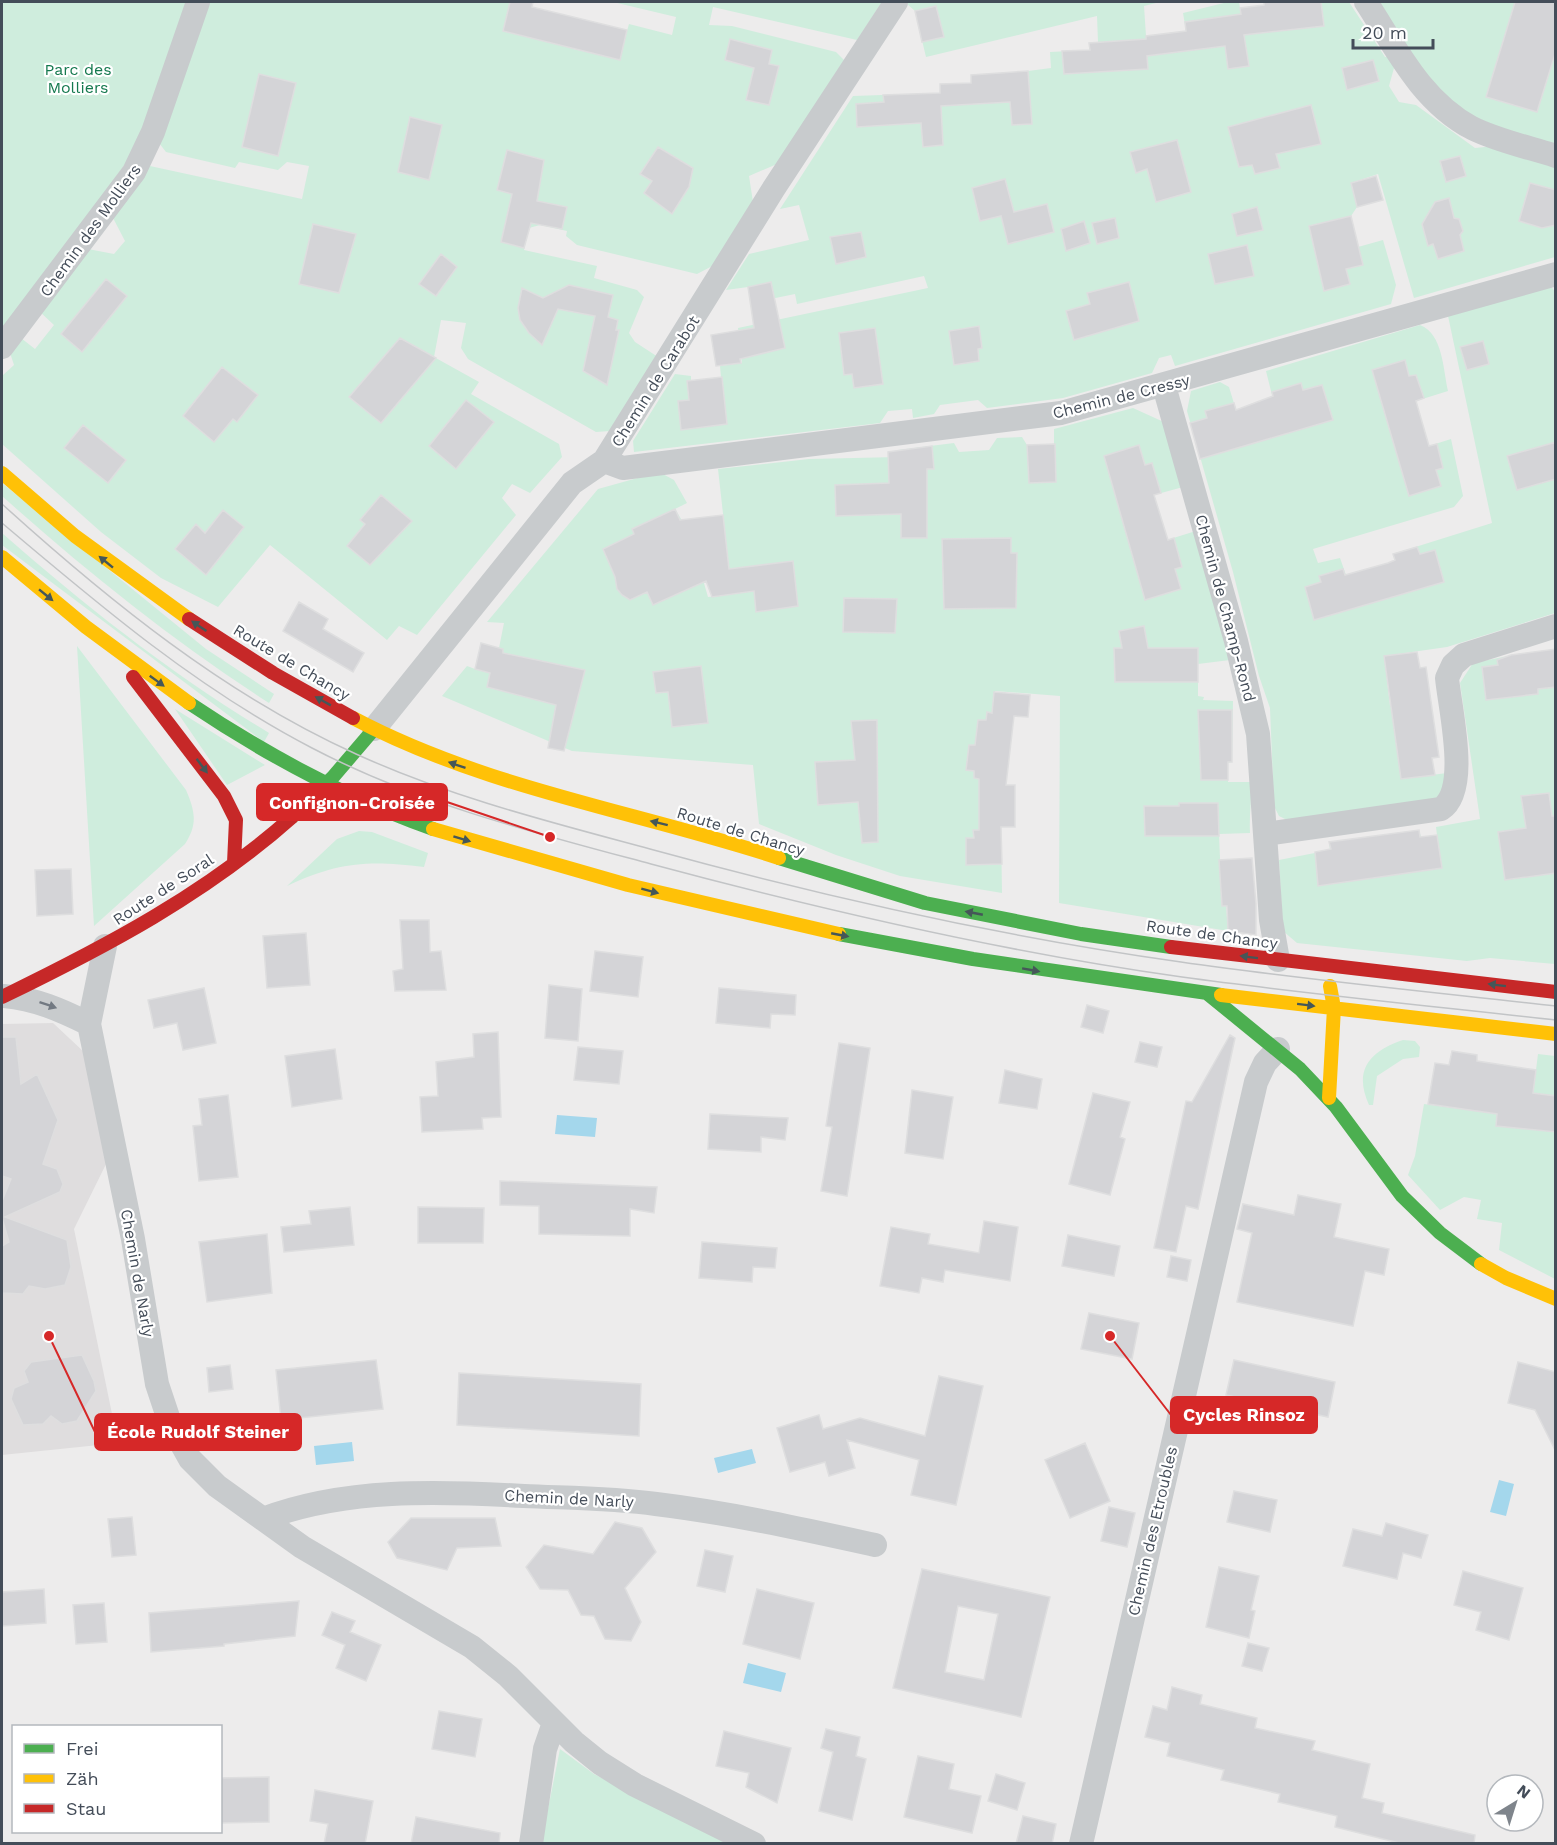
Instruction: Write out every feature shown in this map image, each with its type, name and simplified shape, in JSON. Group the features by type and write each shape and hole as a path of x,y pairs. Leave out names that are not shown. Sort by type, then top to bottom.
{"main road":[{"name":"Route de Chancy","path":"2,473 112,567 245,655 374,729 424,753 492,777 706,835 886,893 985,915 1100,935 1278,960 1556,992"},
{"path":"2,557 110,647 214,720 327,784 396,815 445,833 704,905 924,952 1046,972 1206,993 1556,1034"},
{"path":"110,647 224,796 236,820 234,862"},
{"name":"Route de Soral","path":"3,996 105,946 153,918 234,862 296,814 327,784 374,729"},
{"path":"1308,963 1331,987 1334,1008 1329,1098"},
{"path":"1206,993 1278,1049 1329,1098 1404,1198 1453,1245 1495,1273 1556,1299"},
{"path":"1297,1067 1314,1070 1330,1066"}],"street":[{"name":"Chemin des Molliers","path":"2,347 134,172 153,132 198,2"},
{"name":"Chemin de Carabot","path":"374,729 572,483 604,461 774,188 896,2"},
{"path":"1366,2 1416,79 1442,108 1489,136 1556,156"},
{"name":"Chemin de Cressy","path":"604,461 623,468 1061,413 1164,386 1556,274"},
{"name":"Chemin de Champ-Rond","path":"1164,386 1249,692 1258,734 1271,920 1278,960"},
{"path":"1266,834 1441,809 1449,804 1454,794 1457,777 1447,678 1453,665 1464,655 1556,626"},
{"name":"Chemin de Narly","path":"105,946 89,1024 133,1239 162,1403 181,1444 203,1473 263,1519 344,1574 418,1613 472,1647 508,1676 554,1723 600,1763 635,1785 754,1844"},
{"path":"3,996 30,999 89,1024"},
{"name":"Chemin des Etroubles","path":"1081,1844 1256,1082 1265,1063 1278,1049"},
{"name":"Chemin de Narly","path":"263,1519 292,1507 347,1498 476,1493 653,1503 754,1519 875,1545"},
{"path":"531,1844 545,1749 554,1723"}],"shaded area":[{"path":"53,1023 85,1053 107,1162 74,1229 118,1443 2,1455 2,1024"}],"green space":[{"name":"Parc des Molliers","path":"2,2 187,2 141,134 126,163 59,256 2,328"},
{"path":"207,2 533,2 532,7 573,49 619,59 629,24 672,35 676,17 613,2 882,2 857,40 713,7 709,25 732,26 836,52 844,60 777,164 749,176 753,202 718,263 697,274 577,245 566,236 567,231 540,225 529,228 524,250 597,266 594,278 637,290 644,297 629,333 635,342 658,357 610,431 596,432 468,359 461,348 466,323 441,320 434,357 479,382 471,394 559,444 562,457 530,493 512,484 502,498 516,515 417,635 399,626 387,640 270,545 218,607 161,578 101,532 2,444 2,376 14,365 10,353 21,338 35,349 54,325 39,311 88,249 114,254 125,241 112,216 150,166 302,199 309,166 287,162 278,170 239,162 235,168 166,152 159,143"},
{"path":"909,2 1160,2 1144,6 1146,36 1186,31 1183,13 1228,2 1239,2 1244,33 1268,31 1264,2 1349,2 1385,57 1390,56 1394,68 1389,86 1399,102 1416,105 1475,148 1495,146 1555,165 1555,257 1414,298 1378,174 1351,183 1357,207 1351,216 1309,226 1313,245 1335,240 1358,247 1383,240 1396,285 1391,304 1175,366 1171,355 1159,358 1152,373 1063,398 987,408 978,400 940,405 934,414 913,418 912,409 888,411 880,423 634,452 633,441 675,374 691,376 691,381 721,377 720,366 742,363 738,328 928,288 924,276 797,304 795,294 751,303 748,287 726,290 749,254 809,240 799,205 780,209 853,96 940,93 941,106 1010,102 1012,125 1032,124 1028,71 1051,68 1050,52 1089,50 1089,43 1098,42 1097,16 926,57 915,11 907,4"},
{"path":"1380,2 1515,2 1486,96 1555,51 1555,147 1486,124 1450,102 1416,62"},
{"path":"1551,286 1555,292 1555,613 1447,647 1384,656 1390,706 1394,706 1394,730 1401,779 1447,773 1442,794 1434,800 1289,821 1279,816 1274,806 1270,708 1259,676 1233,572 1187,411 1191,391 1220,382 1229,387 1236,410 1273,399 1266,371 1420,325 1428,330 1438,344 1441,353 1448,391 1416,401 1429,446 1451,439 1463,496 1454,507 1313,549 1318,563 1340,558 1346,575 1395,561 1393,554 1492,523 1448,316"},
{"path":"1133,408 1166,423 1183,487 1154,495 1167,540 1199,530 1230,660 1198,664 1198,696 1204,697 1203,700 1233,701 1232,762 1228,763 1228,782 1251,782 1250,833 1219,834 1222,906 1226,906 1228,931 1059,903 1060,696 995,691 992,713 987,712 986,720 978,720 975,745 969,745 966,770 974,771 986,780 979,783 979,830 1001,830 1002,893 900,876 836,855 759,824 753,765 572,751 442,696 467,666 475,669 481,643 499,648 504,623 487,622 598,489 659,472 674,480 687,503 675,509 689,532 708,597 732,594 718,469 809,459 898,457 898,450 954,443 959,452 989,450 997,438 1022,437 1027,445 1054,444 1054,429"},
{"path":"2,483 206,649 274,694 269,703 199,655 98,578 2,496"},
{"path":"2,533 131,639 199,688 269,733 264,742 2,545"},
{"path":"77,646 186,790 194,817 192,830 185,844 94,926"},
{"path":"1523,653 1556,687 1555,964 1490,958 1467,961 1297,943 1283,931 1279,860 1330,850 1329,842 1419,830 1421,837 1437,835 1436,827 1480,819 1460,683 1473,663"},
{"path":"175,709 265,765 227,785"},
{"path":"359,831 372,832 428,853 424,867 386,864 354,865 322,872 287,886 337,839"},
{"path":"1403,1040 1415,1041 1420,1047 1419,1057 1403,1059 1377,1076 1373,1105 1369,1105 1363,1082 1368,1063 1382,1050"},
{"path":"1538,1054 1555,1056 1555,1279 1499,1250 1502,1223 1477,1219 1481,1200 1464,1197 1440,1210 1408,1175 1415,1156 1424,1104 1482,1112 1487,1091 1494,1092 1498,1064 1536,1070"},
{"path":"560,1749 594,1774 728,1843 541,1844"}],"water":[{"path":"557,1115 597,1118 595,1137 555,1134"},
{"path":"352,1442 354,1461 316,1465 314,1446"},
{"path":"752,1449 756,1463 718,1473 714,1458"},
{"path":"1499,1480 1514,1484 1506,1516 1490,1512"},
{"path":"748,1663 786,1673 781,1692 743,1683"}],"building":[{"path":"510,2 533,2 532,7 627,30 620,60 503,31"},
{"path":"1264,2 1321,2 1324,26 1244,35 1249,66 1228,69 1225,46 1147,56 1148,69 1064,74 1062,51 1090,50 1089,43 1146,39 1146,36 1186,31 1185,22 1241,14 1240,8 1264,5"},
{"path":"1515,2 1556,2 1556,51 1537,112 1486,97"},
{"path":"936,6 944,37 922,42 915,11"},
{"path":"730,39 772,50 769,64 779,66 769,105 746,100 754,68 725,60"},
{"path":"1373,60 1379,81 1347,90 1342,68"},
{"path":"1028,71 1032,124 1012,125 1010,102 941,106 943,145 923,147 921,123 857,127 856,104 884,102 883,95 940,93 940,84 971,83 971,75"},
{"path":"259,74 296,83 278,156 242,147"},
{"path":"1311,105 1321,144 1276,154 1280,168 1255,174 1252,165 1239,167 1228,127"},
{"path":"410,117 442,125 429,180 398,172"},
{"path":"1177,140 1191,192 1156,202 1147,169 1136,173 1130,152"},
{"path":"658,147 693,168 689,187 672,214 644,193 652,181 640,174"},
{"path":"507,150 544,160 537,201 567,207 562,229 531,223 524,248 501,242 512,194 497,190"},
{"path":"1460,156 1466,176 1446,182 1440,161"},
{"path":"1376,176 1383,200 1357,207 1351,183"},
{"path":"1005,179 1014,212 1047,204 1054,232 1008,244 1001,216 980,221 972,188"},
{"path":"1530,183 1556,190 1556,225 1542,228 1519,221"},
{"path":"1449,198 1454,218 1459,219 1463,231 1460,235 1464,251 1438,259 1433,244 1428,246 1422,224 1435,202"},
{"path":"1257,207 1263,230 1237,236 1232,214"},
{"path":"1351,216 1363,265 1346,269 1350,284 1324,291 1309,226"},
{"path":"1115,218 1119,238 1097,244 1092,223"},
{"path":"1084,221 1090,243 1066,251 1061,229"},
{"path":"313,224 356,234 339,293 299,284"},
{"path":"861,232 866,257 836,264 830,237"},
{"path":"1247,245 1254,276 1215,284 1208,254"},
{"path":"441,254 457,267 436,296 419,284"},
{"path":"106,279 127,296 82,352 61,334"},
{"path":"771,282 785,348 740,359 741,363 716,366 711,335 754,328 748,287"},
{"path":"1129,282 1139,321 1074,340 1066,311 1090,304 1087,293"},
{"path":"569,285 613,295 608,317 618,320 616,330 619,330 607,385 583,371 595,316 558,309 542,345 529,333 520,320 518,308 522,288 543,298"},
{"path":"979,326 982,348 978,349 979,361 954,365 949,331"},
{"path":"875,328 883,384 854,388 852,374 844,375 839,333"},
{"path":"400,338 436,358 381,423 349,397"},
{"path":"1483,341 1489,364 1467,370 1460,347"},
{"path":"1405,360 1409,376 1416,375 1424,398 1416,401 1429,446 1437,444 1443,468 1436,470 1441,486 1409,496 1372,370"},
{"path":"222,367 258,395 237,422 233,419 214,442 183,416"},
{"path":"722,377 727,424 681,430 678,401 689,400 687,381"},
{"path":"1301,383 1303,390 1322,385 1333,420 1200,459 1190,423 1207,418 1205,411 1234,403 1236,410 1273,396 1272,392"},
{"path":"466,400 494,422 456,469 429,446"},
{"path":"83,425 126,460 108,483 64,448"},
{"path":"1556,442 1556,479 1517,490 1507,456"},
{"path":"1055,444 1056,482 1029,483 1027,445"},
{"path":"1139,445 1145,465 1152,463 1161,493 1154,495 1168,540 1174,538 1182,567 1175,569 1181,589 1145,600 1104,456"},
{"path":"932,446 934,469 927,469 927,538 901,538 901,514 836,516 835,485 889,483 888,452"},
{"path":"381,495 412,521 370,565 347,546 365,524 360,520"},
{"path":"675,509 680,520 723,515 729,569 793,561 798,606 756,612 754,591 712,597 706,581 653,605 647,592 630,600 622,595 617,589 615,577 603,549 634,534 632,529"},
{"path":"223,510 244,527 206,575 175,549 196,524 205,533"},
{"path":"1011,538 1011,553 1017,553 1016,608 944,609 942,539"},
{"path":"1417,547 1420,554 1435,550 1444,582 1314,620 1305,587 1321,582 1319,576 1343,569 1345,575 1388,563 1395,560 1393,554"},
{"path":"844,598 897,599 895,633 843,632"},
{"path":"299,602 328,619 323,629 364,653 353,672 283,631"},
{"path":"1144,626 1148,648 1198,648 1198,682 1115,682 1114,648 1122,648 1119,631"},
{"path":"481,643 503,649 503,653 585,670 564,751 548,748 556,705 487,687 490,673 475,669"},
{"path":"1556,649 1556,687 1538,689 1538,694 1486,700 1482,667 1498,665 1497,660 1511,655"},
{"path":"1417,652 1420,668 1426,667 1439,757 1432,758 1435,775 1401,779 1384,656"},
{"path":"701,666 708,723 672,727 668,692 656,693 653,672"},
{"path":"994,692 1030,695 1028,717 1014,716 1006,785 1015,785 1015,827 1001,827 1002,864 966,865 966,838 974,838 973,830 979,830 979,779 974,778 974,771 966,770 969,745 975,745 978,720 986,720 987,712 992,713"},
{"path":"1198,710 1232,710 1232,762 1228,762 1228,780 1201,780"},
{"path":"877,720 878,842 862,843 858,802 818,805 815,762 855,760 851,721"},
{"path":"1549,793 1552,816 1556,816 1556,873 1505,880 1498,832 1526,828 1521,796"},
{"path":"1179,803 1218,803 1219,836 1145,836 1144,806 1179,806"},
{"path":"1419,830 1420,837 1437,835 1442,868 1318,886 1315,852 1331,849 1329,842"},
{"path":"1252,858 1256,935 1228,931 1227,906 1222,906 1219,860"},
{"path":"71,869 73,914 37,916 35,870"},
{"path":"400,920 429,920 430,952 441,951 446,990 395,991 393,971 403,969"},
{"path":"306,933 310,985 267,988 263,936"},
{"path":"595,951 643,957 638,997 590,991"},
{"path":"549,985 582,989 578,1041 545,1038"},
{"path":"204,988 216,1043 183,1050 177,1023 154,1028 148,1000"},
{"path":"719,988 796,995 795,1015 771,1014 770,1028 716,1023"},
{"path":"1087,1005 1109,1011 1103,1033 1081,1027"},
{"path":"498,1032 501,1117 482,1118 483,1129 422,1132 420,1097 438,1096 436,1062 474,1057 473,1034"},
{"path":"1230,1035 1235,1038 1198,1209 1186,1206 1176,1252 1154,1248 1186,1101 1192,1102"},
{"path":"2,1037 16,1037 21,1084 37,1074 58,1120 43,1164 57,1169 63,1184 60,1192 5,1217 67,1240 71,1267 65,1285 45,1289 29,1286 23,1294 2,1293 2,1246 9,1242 2,1218 2,1201 11,1179 2,1176"},
{"path":"1140,1042 1162,1047 1157,1067 1135,1062"},
{"path":"839,1043 870,1048 847,1196 821,1191 832,1127 826,1126"},
{"path":"578,1047 623,1051 619,1084 574,1080"},
{"path":"335,1049 342,1099 292,1107 285,1056"},
{"path":"1452,1051 1477,1055 1477,1061 1536,1070 1533,1093 1556,1096 1556,1132 1496,1126 1497,1114 1428,1104 1435,1063 1449,1065"},
{"path":"1005,1070 1042,1079 1037,1109 999,1103"},
{"path":"912,1090 953,1097 943,1159 905,1153"},
{"path":"1093,1093 1130,1102 1120,1137 1125,1139 1110,1195 1069,1184"},
{"path":"228,1095 238,1177 199,1181 193,1126 202,1125 199,1099"},
{"path":"710,1114 788,1118 785,1140 761,1137 761,1152 708,1149"},
{"path":"500,1181 657,1187 654,1213 630,1209 630,1236 539,1234 539,1206 500,1205"},
{"path":"1298,1195 1341,1204 1334,1237 1389,1249 1384,1275 1365,1271 1353,1326 1237,1302 1252,1233 1237,1229 1243,1204 1294,1215"},
{"path":"350,1207 354,1245 284,1252 281,1227 311,1224 309,1211"},
{"path":"418,1207 484,1208 483,1243 418,1243"},
{"path":"984,1221 1018,1227 1010,1281 945,1270 943,1282 922,1278 919,1293 880,1286 891,1227 930,1234 928,1244 979,1253"},
{"path":"267,1234 272,1293 207,1302 199,1242"},
{"path":"1068,1235 1120,1246 1114,1276 1062,1266"},
{"path":"702,1242 777,1248 775,1268 753,1267 752,1282 699,1278"},
{"path":"1171,1256 1191,1260 1187,1281 1167,1277"},
{"path":"1089,1313 1139,1323 1132,1359 1081,1349"},
{"path":"82,1355 96,1391 77,1421 62,1424 51,1416 43,1424 23,1425 11,1399 14,1388 28,1382 24,1371 31,1362"},
{"path":"376,1360 383,1409 281,1420 276,1370"},
{"path":"1234,1360 1335,1382 1328,1417 1226,1395"},
{"path":"1518,1362 1556,1372 1556,1452 1535,1410 1508,1403"},
{"path":"230,1365 233,1389 209,1392 207,1368"},
{"path":"459,1373 641,1384 639,1436 457,1425"},
{"path":"939,1376 983,1386 956,1505 911,1495 919,1460 847,1440 855,1468 829,1476 825,1462 790,1472 777,1428 819,1415 823,1429 860,1418 925,1436"},
{"path":"1085,1443 1110,1501 1070,1518 1045,1460"},
{"path":"1234,1491 1277,1500 1270,1532 1227,1522"},
{"path":"1109,1507 1135,1513 1127,1547 1101,1541"},
{"path":"132,1517 136,1555 112,1557 108,1519"},
{"path":"411,1518 495,1518 501,1546 457,1548 447,1570 397,1558 388,1542"},
{"path":"615,1522 642,1528 656,1552 625,1588 641,1622 631,1641 605,1639 594,1616 581,1615 568,1590 540,1589 526,1567 544,1545 593,1554"},
{"path":"1386,1523 1428,1535 1421,1558 1403,1553 1397,1579 1343,1566 1353,1529 1382,1536"},
{"path":"705,1550 733,1556 725,1592 697,1586"},
{"path":"1219,1567 1259,1576 1251,1610 1255,1611 1249,1638 1206,1627"},
{"path":"922,1569 1050,1597 1021,1717 893,1688","holes":["958,1606 998,1614 984,1680 945,1672"]},
{"path":"1463,1571 1523,1588 1509,1640 1476,1630 1481,1612 1454,1605"},
{"path":"44,1589 46,1623 2,1626 2,1592"},
{"path":"757,1589 814,1603 800,1659 743,1644"},
{"path":"299,1601 295,1636 224,1644 224,1646 151,1652 149,1613"},
{"path":"104,1603 107,1642 76,1644 73,1605"},
{"path":"332,1612 355,1621 350,1632 381,1645 366,1681 336,1668 345,1645 322,1635"},
{"path":"1248,1643 1269,1648 1262,1671 1242,1666"},
{"path":"1172,1687 1202,1695 1200,1704 1257,1718 1255,1728 1315,1741 1312,1750 1370,1764 1362,1798 1384,1803 1382,1813 1475,1835 1474,1844 1403,1844 1335,1827 1337,1816 1278,1802 1280,1794 1221,1780 1224,1770 1167,1756 1170,1743 1145,1737 1153,1706 1167,1710"},
{"path":"439,1711 482,1719 475,1757 432,1749"},
{"path":"826,1729 860,1737 856,1756 866,1759 852,1820 819,1811 833,1752 821,1748"},
{"path":"724,1731 791,1748 777,1803 746,1787 749,1773 716,1766"},
{"path":"918,1756 954,1764 949,1789 981,1796 972,1833 904,1817"},
{"path":"996,1774 1025,1783 1017,1810 988,1801"},
{"path":"269,1777 269,1822 222,1823 222,1778"},
{"path":"315,1790 373,1801 365,1844 324,1844 328,1824 310,1821"},
{"path":"1023,1816 1056,1824 1052,1844 1016,1844"},
{"path":"416,1817 500,1833 499,1844 411,1844"}],"tram line":[{"path":"2,504 126,610 214,674 260,704 356,754 464,796 716,867 914,914 1047,941 1368,986 1556,1006"},
{"path":"2,523 113,615 229,700 270,725 353,768 478,815 564,841 783,898 981,943 1182,977 1556,1020"}],"traffic: fast":[{"path":"189,703 247,740 307,774 401,817 433,829"},
{"path":"292,817 333,777 374,729"},
{"path":"779,858 925,903 1081,934 1171,947"},
{"path":"839,934 973,959 1221,995"},
{"path":"1208,994 1300,1069 1336,1107 1402,1196 1440,1233 1481,1264"}],"traffic: slow":[{"path":"2,473 75,536 189,619"},
{"path":"2,557 86,627 189,703"},
{"path":"353,718 404,742 509,781 779,858"},
{"path":"433,829 628,885 839,934"},
{"path":"1329,1098 1334,1008 1330,986"},
{"path":"1221,995 1556,1034"},
{"path":"1481,1264 1506,1278 1556,1299"}],"traffic: jam":[{"path":"189,619 273,673 353,718"},
{"path":"133,677 224,796 236,820 234,863"},
{"path":"2,997 79,959 190,895 225,871 292,817"},
{"path":"1171,947 1556,992"}],"place":[{"name":"Confignon-Croisée","path":"550,837"},
{"name":"École Rudolf Steiner","path":"49,1336"},
{"name":"Cycles Rinsoz","path":"1110,1336"}]}
